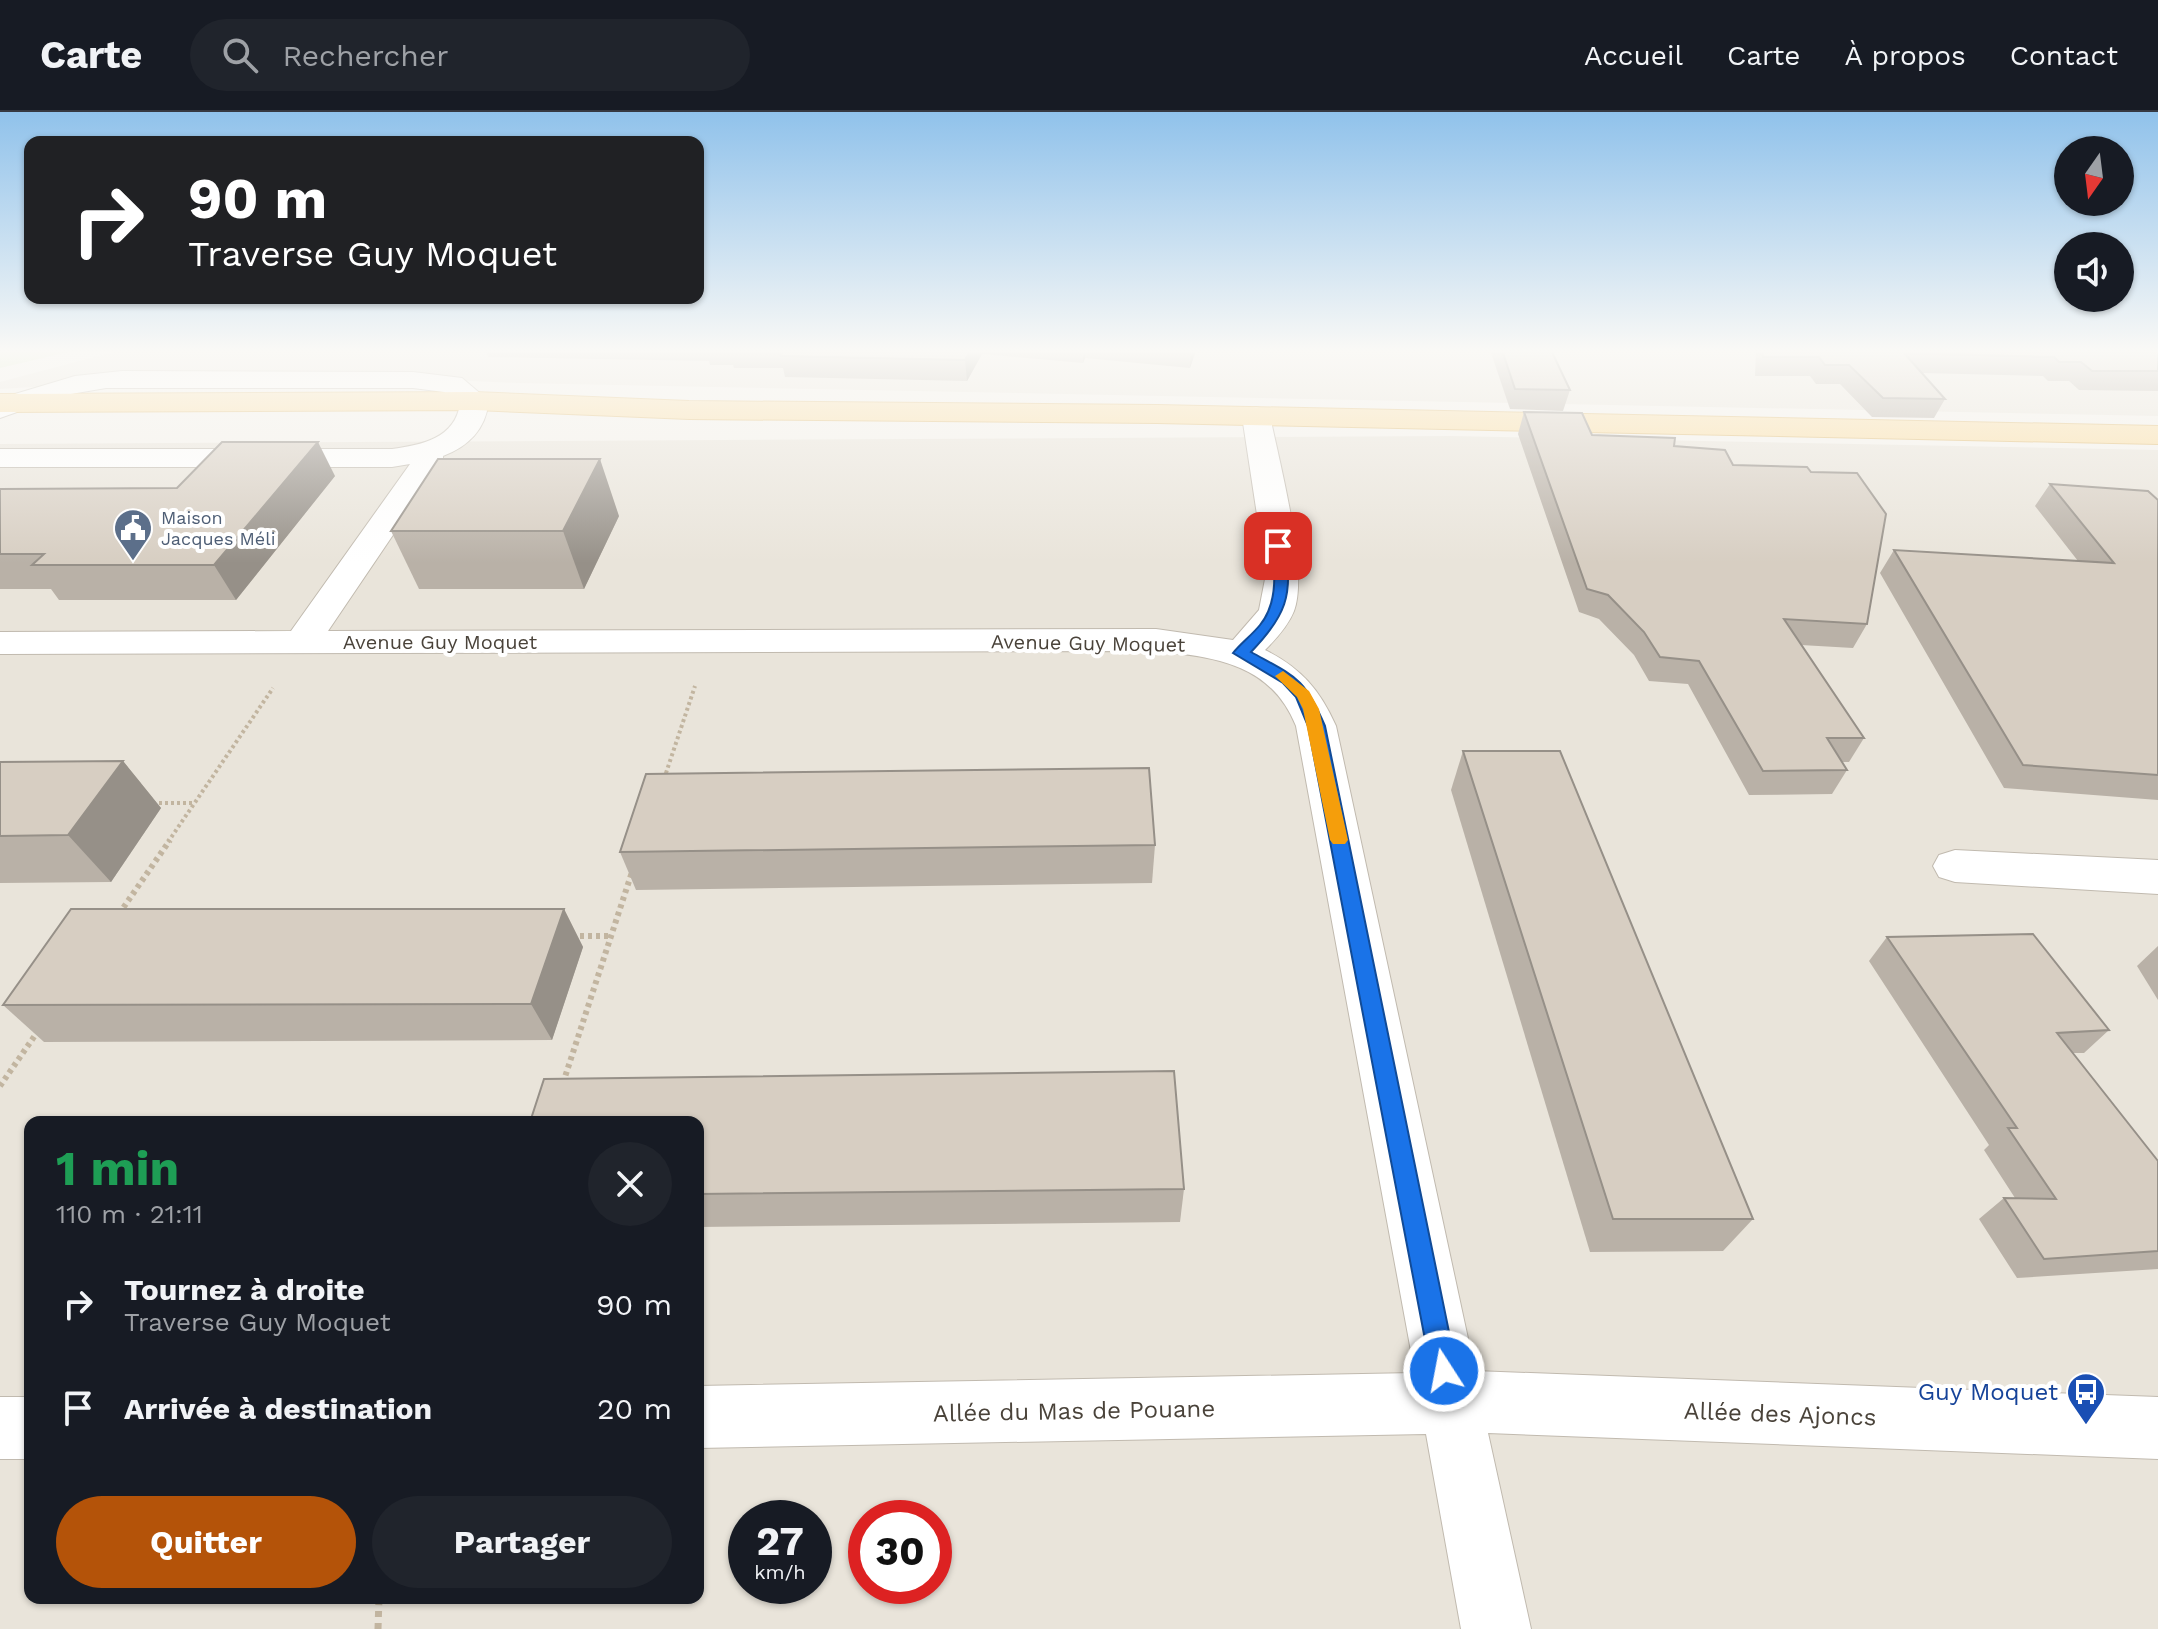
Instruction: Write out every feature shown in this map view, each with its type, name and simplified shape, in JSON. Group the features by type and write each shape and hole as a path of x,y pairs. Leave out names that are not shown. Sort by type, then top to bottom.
{"main road":[{"path":"1484,421 2158,435"}],"street":[{"path":"0,458 371,459 427,452 458,436 468,421"},
{"path":"1241,653 1267,627 1277,610 1283,574 1257,421"},
{"path":"319,642 428,461 427,452"},
{"name":"Avenue Guy Moquet","path":"0,643 1156,640 1241,653 1288,679 1303,694 1316,726 1496,1629"},
{"path":"1955,866 2158,877"},
{"name":"Allée du Mas de Pouane","path":"704,1417 1386,1406 1450,1401"},
{"name":"Allée des Ajoncs","path":"1450,1401 2158,1428"},
{"path":"0,1428 24,1428"}],"path":[{"path":"111,925 290,664 321,664 319,642"},
{"path":"660,789 710,642"},
{"path":"150,803 194,803"},
{"path":"560,1093 635,863"},
{"path":"563,936 611,936"},
{"path":"0,1086 43,1024"},
{"path":"378,1629 379,1604"}],"shaded area":[{"path":"1451,436 2158,450 2158,1629 0,1629 0,444"}],"building":[{"path":"1527,421 1586,421 1592,435 1675,438 1674,446 1725,450 1733,465 1807,467 1811,472 1857,473 1886,514 1867,624 1784,619 1864,738 1827,738 1847,770 1763,771 1699,661 1660,657 1644,632 1608,595 1587,589"},
{"path":"222,442 318,442 214,565 32,565 44,554 0,554 0,489 177,488"},
{"path":"438,459 600,459 563,531 391,531"},
{"path":"2050,484 2148,491 2158,500 2158,775 2023,765 1894,550 2114,563"},
{"path":"1463,751 1560,751 1753,1219 1613,1219"},
{"path":"123,761 68,835 0,836 0,762"},
{"path":"1149,768 1155,845 620,852 646,774"},
{"path":"71,909 564,909 531,1004 3,1005"},
{"path":"2033,934 2109,1030 2057,1033 2158,1161 2158,1251 2044,1259 2004,1198 2056,1199 2008,1128 2017,1128 1887,937"},
{"path":"1174,1071 1184,1189 704,1194 704,1116 532,1116 544,1079"}],"slow traffic":[{"path":"1283,676 1303,694 1311,709 1339,840"}],"place":[{"name":"Maison Jacques Méli","path":"133,562"},
{"name":"Guy Moquet","path":"2086,1426"}],"route":[{"path":"1278,546 1283,574 1277,610 1267,627 1241,653 1288,679 1303,694 1316,726 1444,1371"}]}
